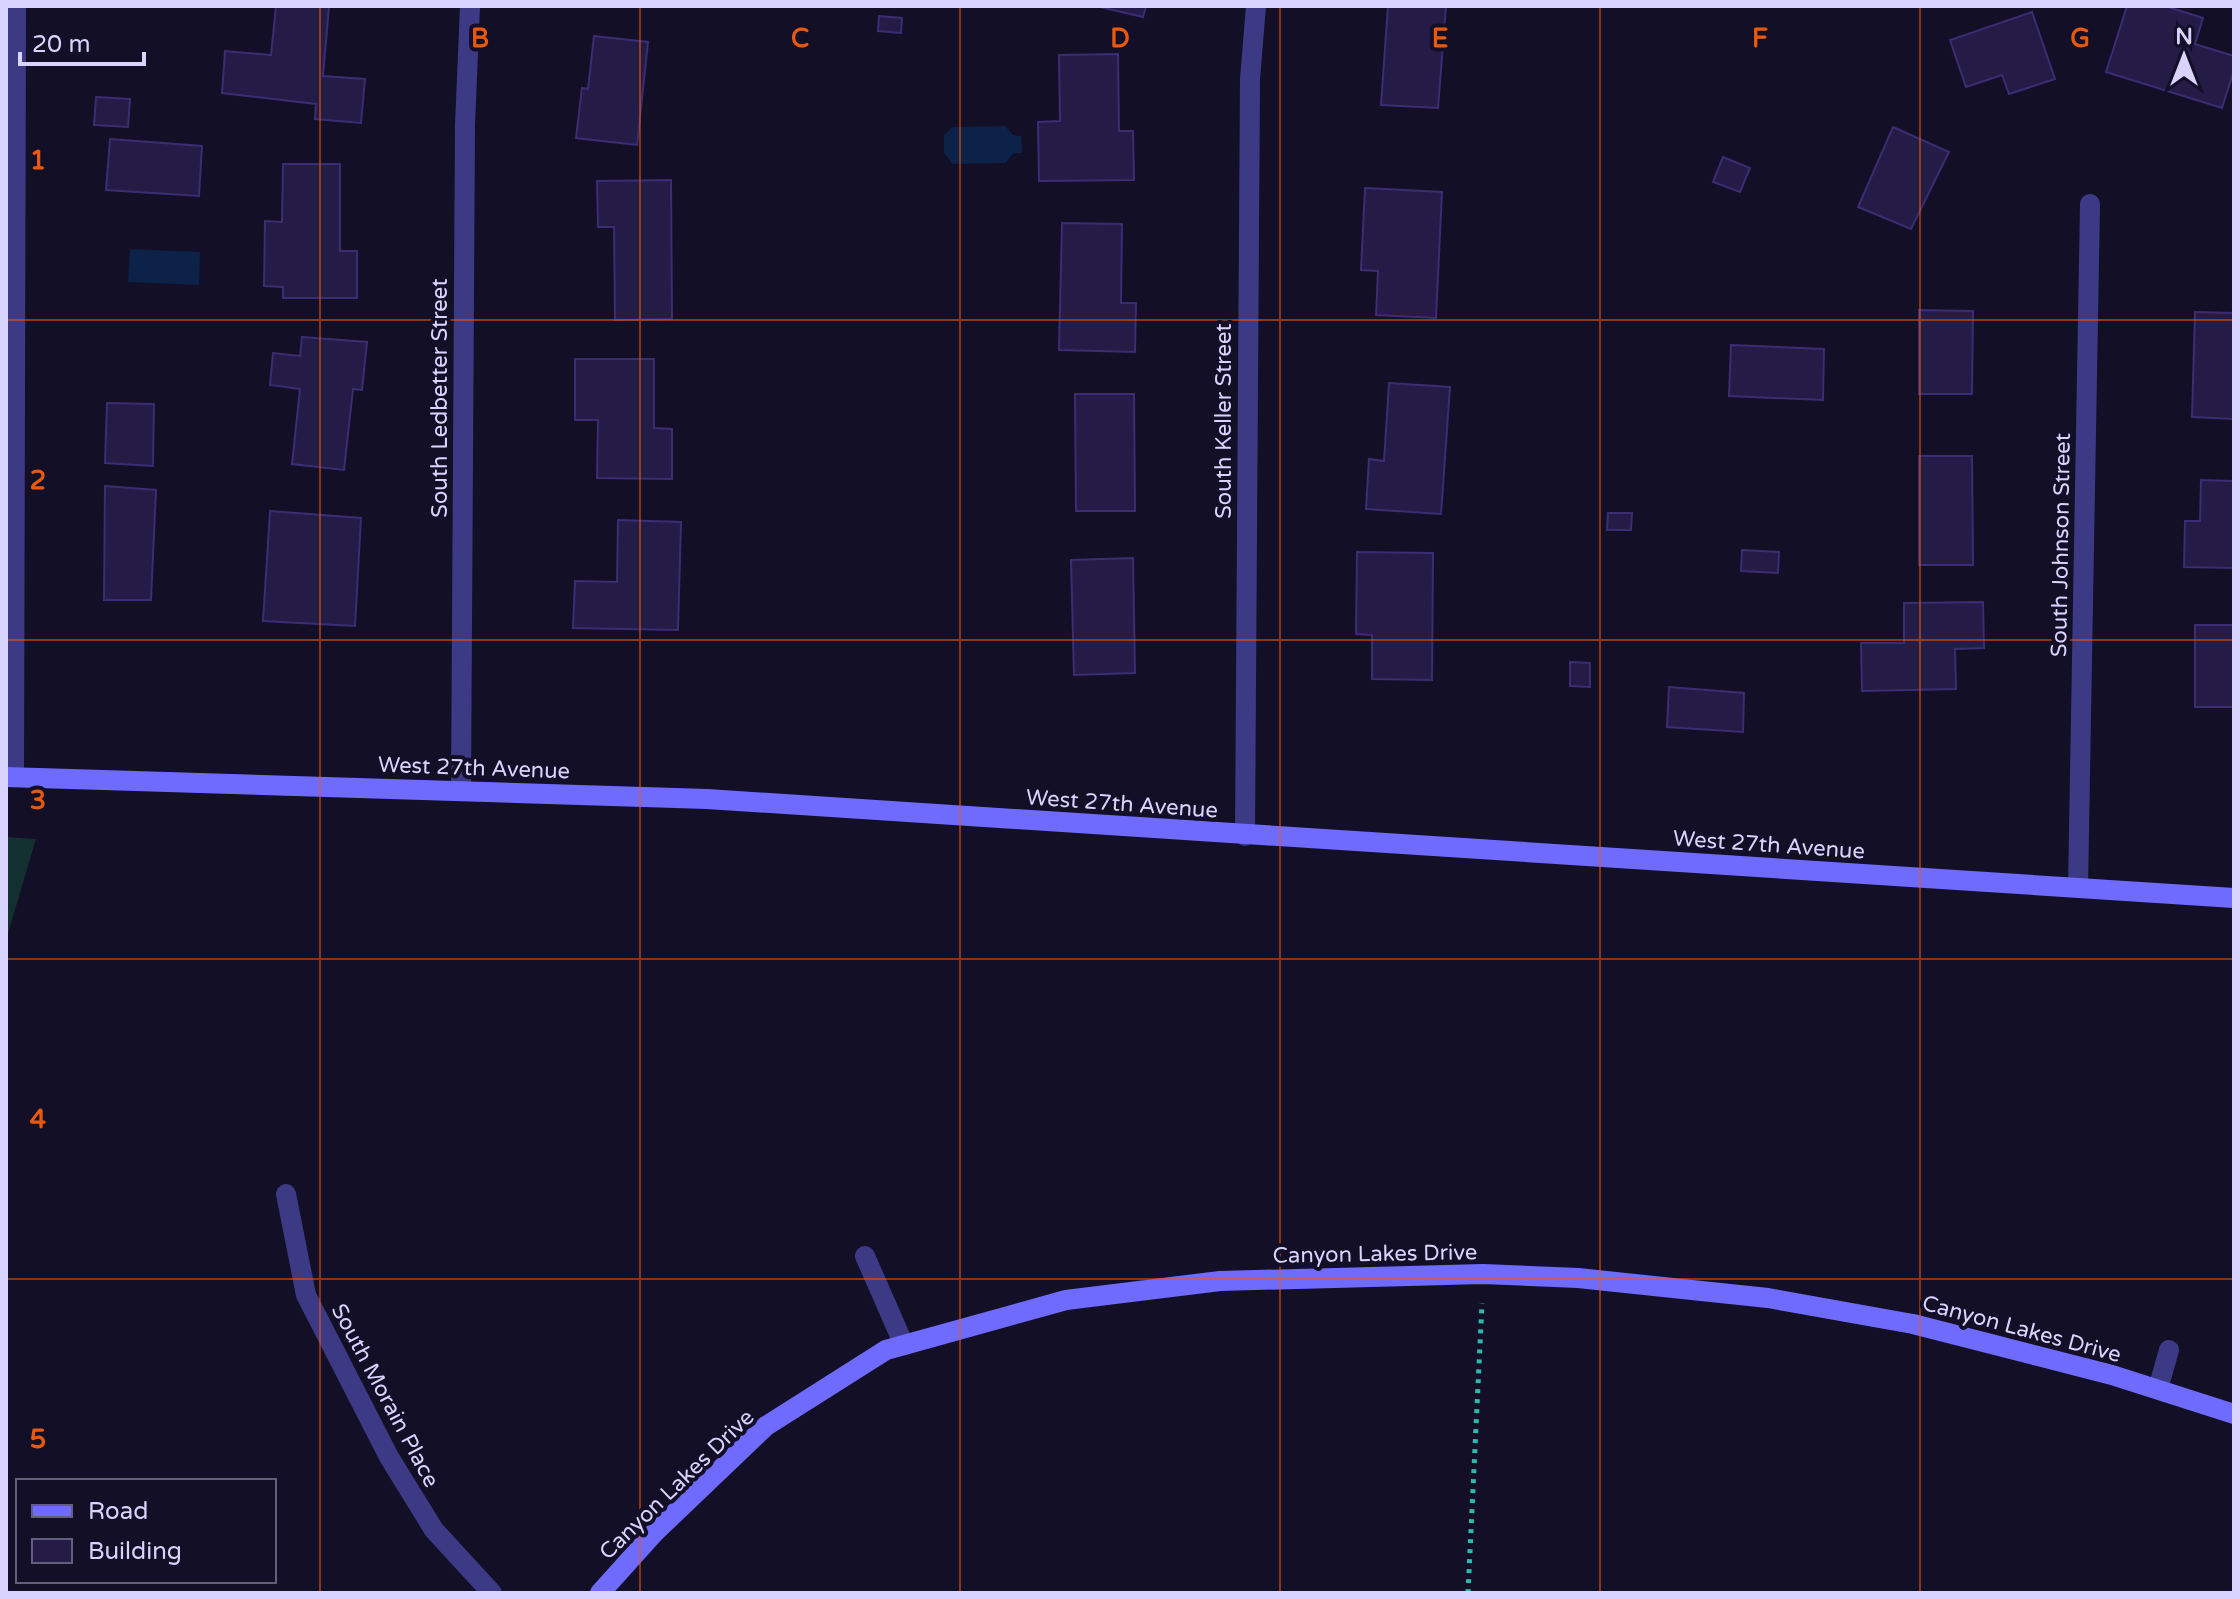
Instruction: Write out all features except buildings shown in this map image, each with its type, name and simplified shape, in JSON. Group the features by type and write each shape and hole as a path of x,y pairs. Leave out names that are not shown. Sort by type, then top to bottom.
{"main road":[{"name":"West 27th Avenue","path":"10,777 707,799 2234,898"},
{"name":"Canyon Lakes Drive","path":"600,1593 654,1533 766,1426 886,1350 1066,1300 1220,1281 1483,1274 1578,1278 1768,1298 1913,1324 2158,1389 2234,1414"}],"street":[{"name":"South Ledbetter Street","path":"461,790 465,125 470,6"},
{"name":"South Keller Street","path":"1245,836 1250,79 1256,6"},
{"name":"South Johnson Street","path":"2078,888 2090,204"},
{"name":"South Morain Place","path":"286,1194 306,1295 389,1457 434,1530 492,1593"},
{"path":"865,1256 904,1345"},
{"path":"2158,1389 2169,1350"}],"lane":[{"path":"10,777 17,6"}],"path":[{"path":"1468,1593 1483,1274"}],"green space":[{"path":"6,837 36,839 6,940"}],"water":[{"path":"1005,126 1013,135 1021,136 1022,153 1014,153 1005,163 953,164 944,153 944,135 953,127"},
{"path":"130,249 200,252 199,285 128,282"}]}
